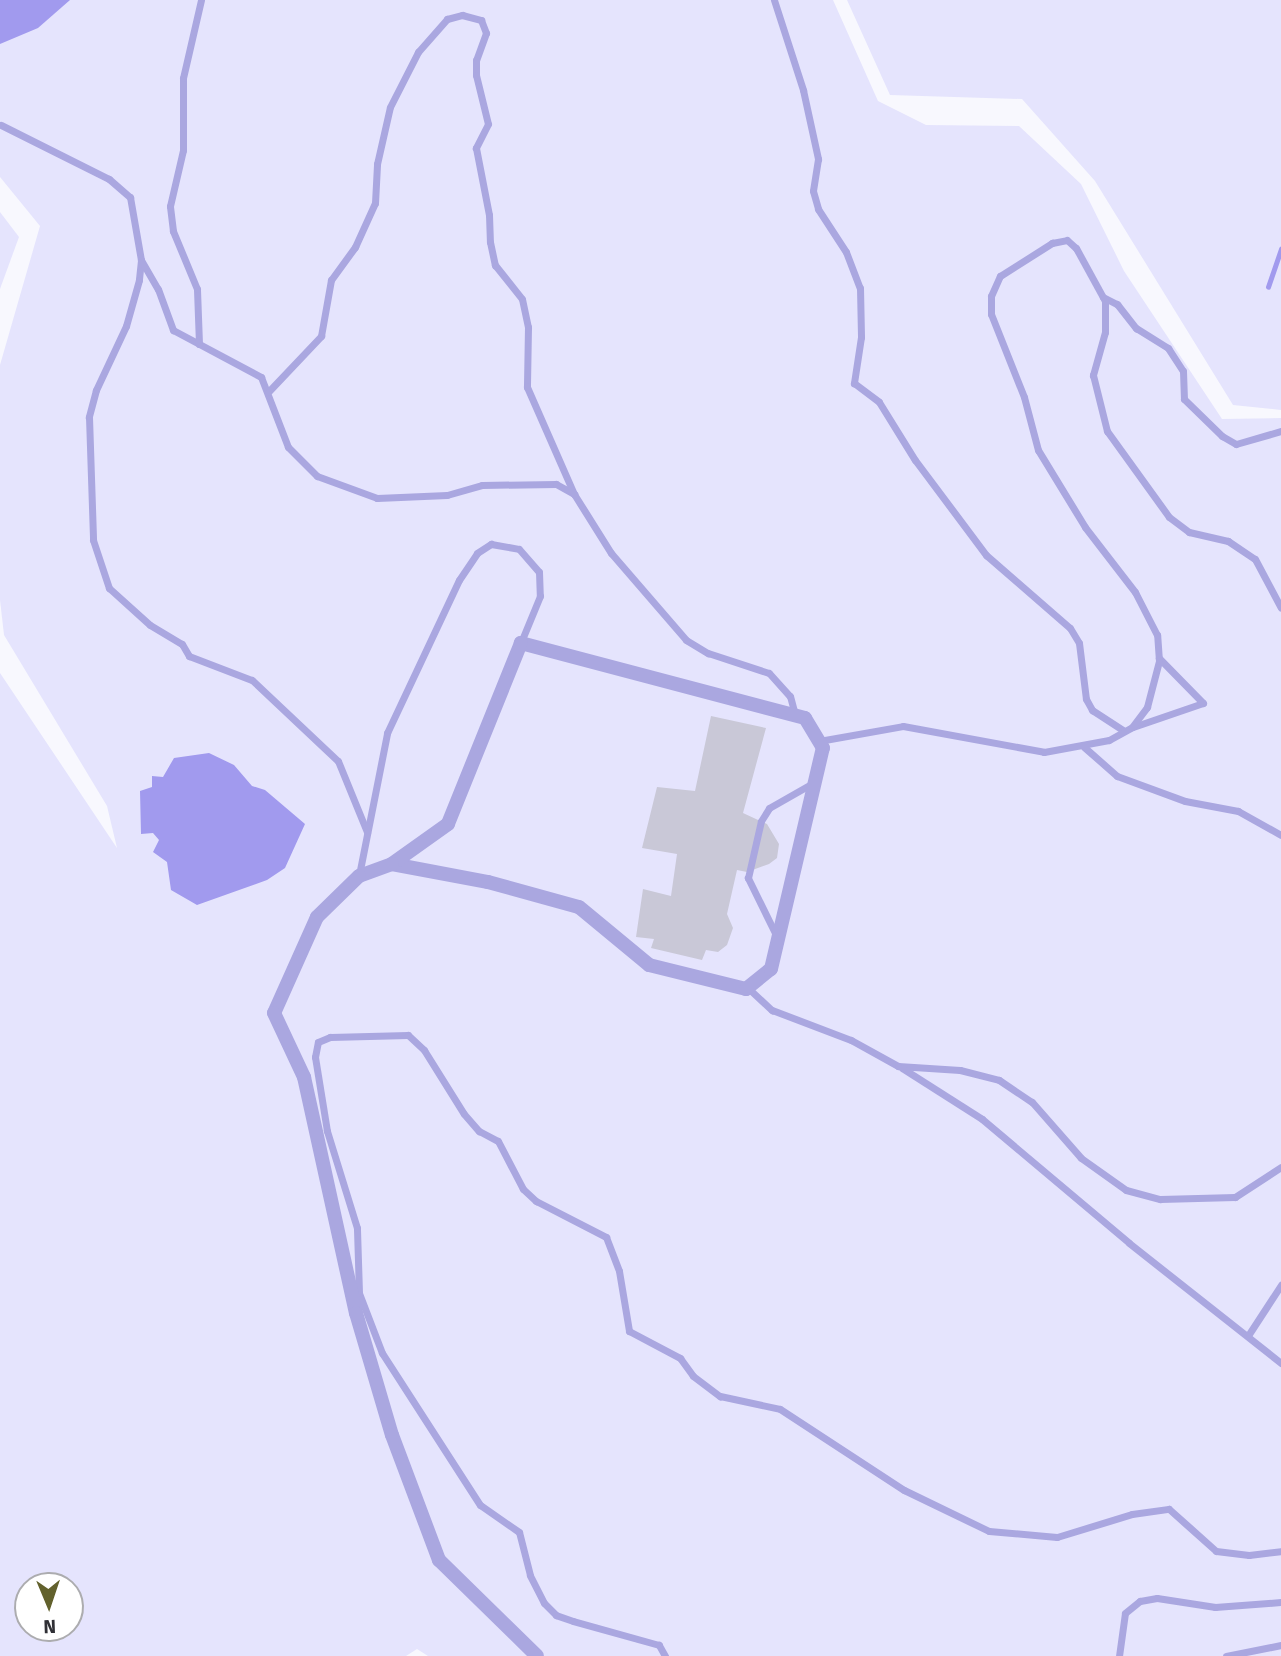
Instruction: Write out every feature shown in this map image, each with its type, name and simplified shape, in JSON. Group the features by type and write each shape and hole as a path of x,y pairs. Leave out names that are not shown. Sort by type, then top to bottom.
{"street":[{"path":"392,864 488,882 579,907 649,965 748,987 771,969 823,748 805,718 521,643 448,824 392,864 359,876 317,917 274,1013 303,1077 356,1313 392,1435 439,1560 537,1656"}],"lane":[{"path":"200,344 197,289 173,231 170,206 183,150 183,78 201,0"},
{"path":"774,0 803,90 818,159 813,191 817,209 846,252 860,288 861,337 853,383 879,402 915,460 986,555 1070,628 1079,643 1086,699 1092,710 1124,731"},
{"path":"269,391 321,335 331,280 355,247 375,203 377,164 390,107 418,52 447,19 462,15 481,20 486,33 476,60 477,75 488,124 476,148 492,230 490,242 495,265 524,306 527,387 573,494 611,554 686,640 708,653 769,673 790,696 796,715"},
{"path":"1,125 109,179 130,197 141,260 134,304 96,390 89,417 90,513 99,565 109,588 150,625 169,633 189,656 252,680 338,761 367,832"},
{"path":"1132,727 1147,707 1159,658 1157,635 1146,610 1085,527 1038,450 1024,397 991,314 990,296 1000,276 1052,243 1067,240 1086,261 1103,297 1105,332 1093,375 1107,430 1169,517 1189,532 1228,541 1255,559 1281,608"},
{"path":"141,260 154,279 173,330 261,377 269,391 288,447 317,476 377,498 413,499 526,482 556,484 573,494"},
{"path":"1103,297 1117,304 1136,328 1168,348 1183,371 1184,399 1222,436 1236,444 1281,431"},
{"path":"359,876 374,780 391,723 459,580 477,553 491,544 519,549 539,572 540,596 521,643"},
{"path":"819,741 903,726 1044,752 1084,747 1132,727 1203,703 1159,658"},
{"path":"1084,747 1117,776 1185,801 1238,811 1281,835"},
{"path":"778,939 748,878 761,821 769,808 815,782"},
{"path":"748,987 772,1010 851,1040 982,1119 1129,1243 1249,1334 1281,1363"},
{"path":"665,1656 659,1645 556,1615 544,1603 530,1575 519,1532 480,1505 382,1353 359,1293 357,1228 327,1131 315,1057 317,1042 330,1037 408,1035 424,1050 464,1114 479,1131 498,1141 523,1189 536,1201 606,1237 619,1271 629,1331 636,1339 680,1358 693,1376 720,1396 780,1409 904,1490 989,1531 1057,1537 1132,1514 1169,1509 1216,1551 1249,1555 1281,1550"},
{"path":"898,1066 960,1070 999,1080 1032,1102 1103,1177 1138,1193 1160,1199 1235,1198 1281,1167"},
{"path":"1249,1334 1281,1285"},
{"path":"1119,1656 1125,1613 1140,1601 1157,1598 1215,1607 1281,1602"},
{"path":"1226,1656 1281,1645"}],"shaded area":[{"path":"0,0 833,0 878,101 926,125 1019,126 1081,184 1124,271 1222,419 1281,418 1281,1656 428,1656 417,1649 406,1656 0,1656 0,673 117,848 107,806 4,635 0,600 0,365 40,226 0,177"},
{"path":"0,0 70,0 38,28 0,44"},
{"path":"847,0 1281,0 1281,410 1233,405 1095,181 1022,99 890,95"},
{"path":"0,212 19,237 0,289"},
{"path":"209,753 234,765 252,786 265,790 305,824 285,868 267,880 197,905 171,890 167,862 153,852 159,840 153,833 141,834 140,791 152,787 152,776 163,777 174,758"}],"building":[{"path":"711,716 766,728 743,813 767,824 779,844 777,858 769,864 747,872 737,870 727,914 733,928 727,945 718,952 706,950 702,960 651,948 654,939 636,937 643,889 671,896 677,854 642,848 657,787 695,791"}],"waterway":[{"path":"1268,287 1281,249"}]}
